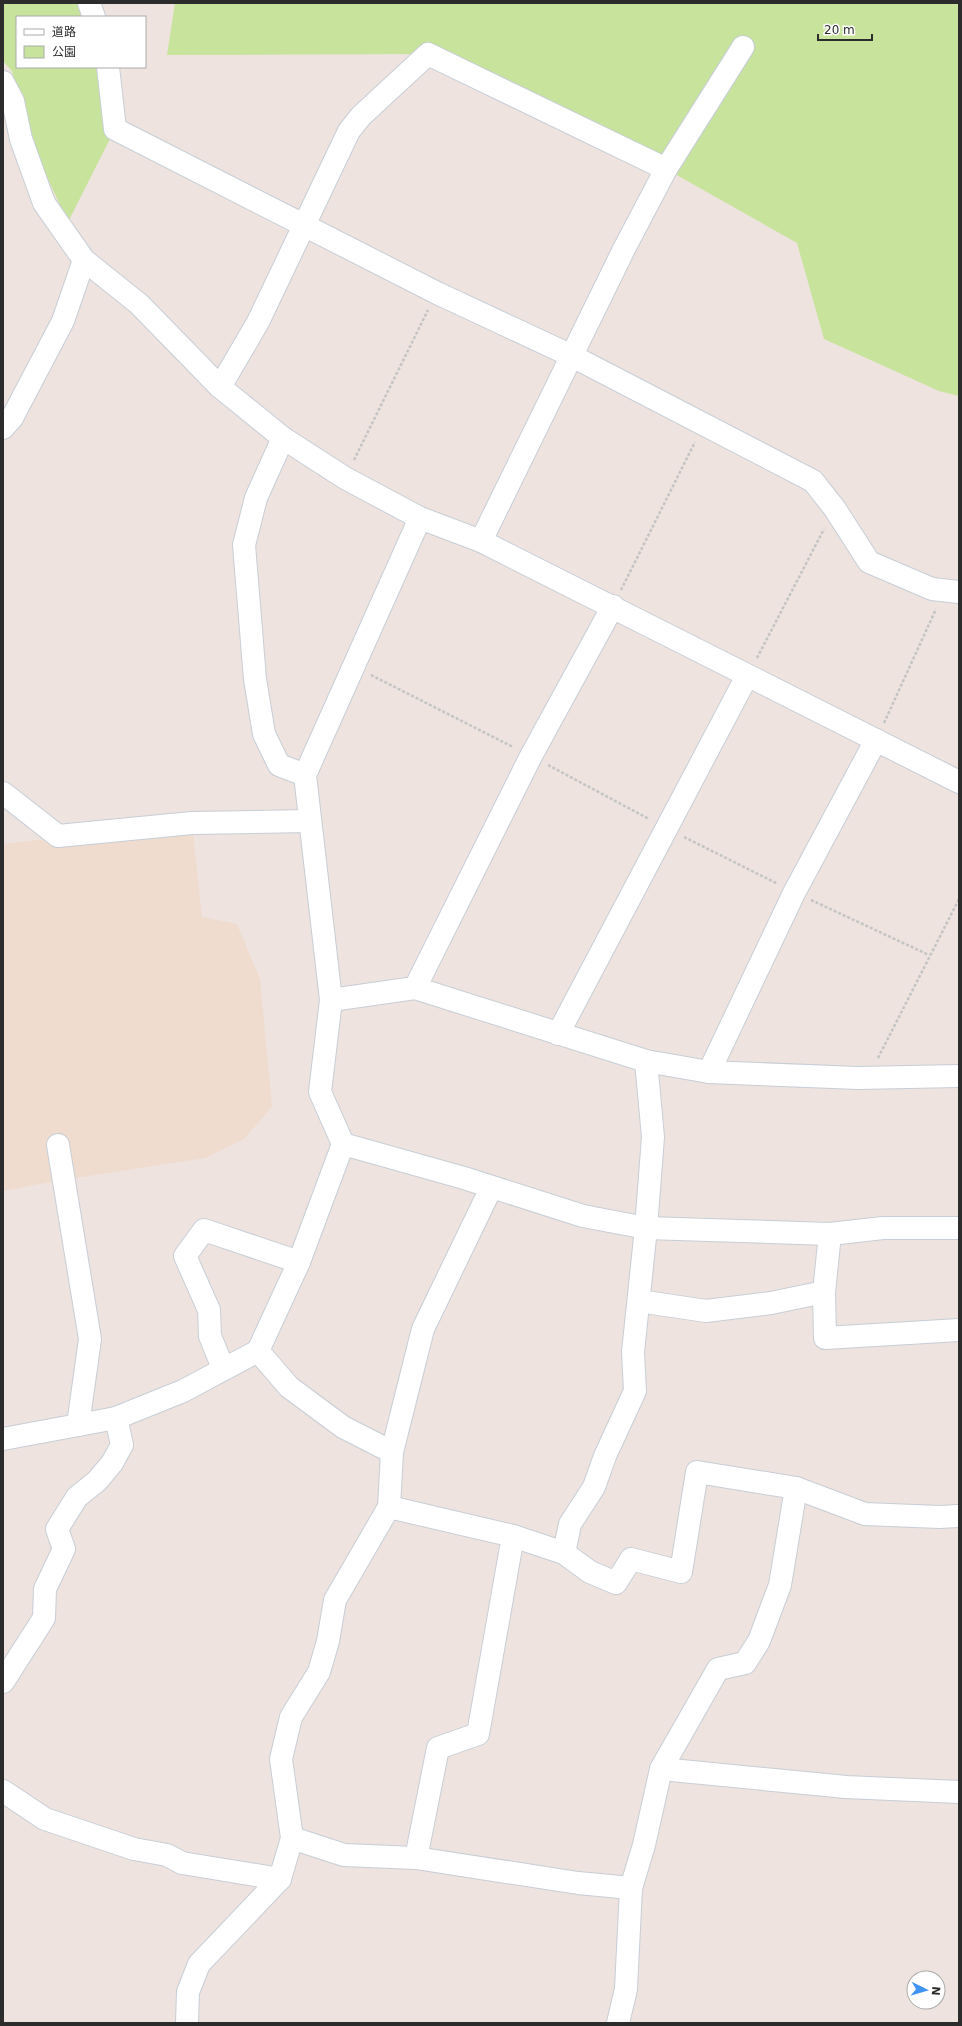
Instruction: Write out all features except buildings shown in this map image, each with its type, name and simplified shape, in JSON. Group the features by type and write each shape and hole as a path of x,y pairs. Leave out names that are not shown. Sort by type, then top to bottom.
{"street":[{"path":"89,3 94,16"},
{"path":"481,541 624,249 666,169 742,48"},
{"path":"220,387 258,322 320,189 349,131 361,116 428,54 666,169"},
{"path":"108,68 115,129 437,293 572,356 813,481 835,509 869,562 932,589 951,592"},
{"path":"3,82 13,101 21,139 44,203 84,260 138,304 220,387 283,438 345,478 420,518 481,541 613,606 747,676 959,782"},
{"path":"3,428 12,418 63,321 84,260"},
{"path":"283,438 256,498 244,545 255,679 264,734 279,765 305,775"},
{"path":"3,1439 116,1418 183,1391 223,1368 258,1351 299,1262 343,1144 320,1092 331,1000 309,821 305,775 420,518"},
{"path":"415,988 531,756 613,606"},
{"path":"558,1034 747,676"},
{"path":"709,1072 794,893 876,740"},
{"path":"3,793 58,836 192,823 309,821"},
{"path":"331,1000 415,988 646,1061 709,1072 868,1078 959,1076"},
{"path":"564,1553 570,1524 594,1487 605,1456 634,1391 633,1352 646,1228 653,1137 646,1061"},
{"path":"343,1144 464,1178 491,1188 583,1216 646,1228 830,1234 883,1228 959,1228"},
{"path":"58,1145 90,1338 78,1425"},
{"path":"187,2023 188,1992 199,1964 280,1878 292,1838 281,1759 291,1716 319,1672 328,1641 335,1600 389,1506 392,1452 423,1329 491,1188"},
{"path":"223,1368 210,1336 209,1310 185,1256 204,1230 299,1262"},
{"path":"830,1234 824,1292 826,1338 959,1330"},
{"path":"639,1301 706,1311 771,1303 824,1292"},
{"path":"258,1351 289,1387 343,1427 392,1452"},
{"path":"3,1682 44,1618 45,1589 64,1549 57,1529 77,1497 98,1481 112,1463 122,1445 116,1418"},
{"path":"389,1506 513,1536 564,1553 590,1572 616,1584 631,1559 681,1572 697,1472 796,1488 865,1514 939,1517 959,1516"},
{"path":"618,2023 626,1989 631,1888 644,1845 661,1769 718,1669 745,1663 758,1641 780,1585 796,1488"},
{"path":"416,1858 438,1748 478,1734 513,1536"},
{"path":"661,1769 846,1787 959,1792"},
{"path":"3,1791 45,1819 134,1849 167,1855 182,1863 280,1878"},
{"path":"292,1838 344,1855 416,1858 578,1883 631,1888"}],"path":[{"path":"345,478 437,293"},
{"path":"613,606 704,425"},
{"path":"747,676 835,509"},
{"path":"876,740 951,592"},
{"path":"353,666 531,756 666,828 794,893 930,955"},
{"path":"868,1078 959,899"}],"shaded area":[{"path":"192,823 202,917 237,924 260,979 272,1107 244,1139 205,1158 56,1181 3,1191 3,844"}],"green space":[{"path":"3,3 89,3 94,16 16,16 16,68 108,68 115,129 68,222 32,145 12,71 3,61"},
{"path":"175,3 959,3 959,396 939,391 824,339 797,243 666,169 428,54 167,55"}]}
